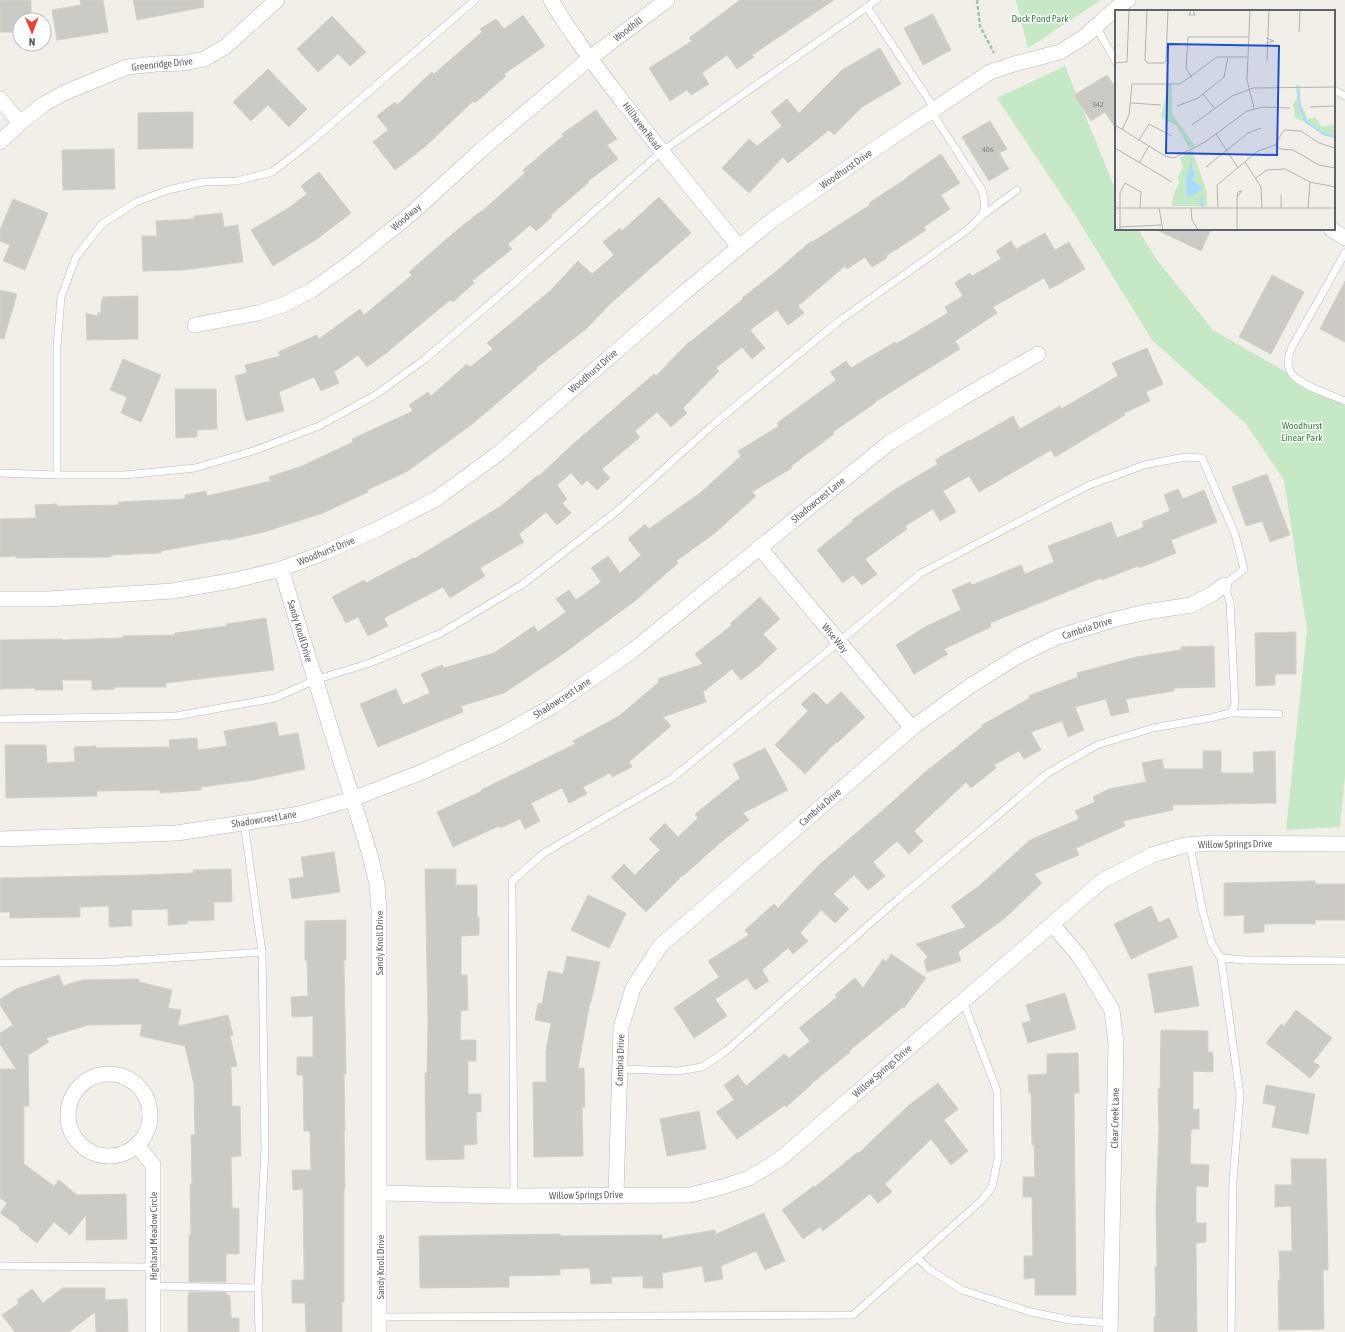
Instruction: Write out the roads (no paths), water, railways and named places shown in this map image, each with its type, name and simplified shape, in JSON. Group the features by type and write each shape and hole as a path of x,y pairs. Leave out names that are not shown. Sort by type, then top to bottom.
{"street":[{"name":"Greenridge Drive","path":"0,142 20,123 44,104 66,92 127,67 204,59 225,47 277,0"},
{"name":"Hillhaven Road","path":"551,0 565,24 590,58 662,152 739,247"},
{"name":"Woodhill","path":"590,58 667,0"},
{"name":"Woodhurst Drive","path":"0,599 48,599 172,591 236,580 280,569 323,553 369,533 436,498 499,453 674,301 771,221 876,148 990,72 1060,52 1084,37 1121,4 1128,0"},
{"name":"Woodway","path":"194,325 258,313 283,305 312,290 350,263 412,213 481,150 590,58"},
{"path":"0,99 20,123"},
{"path":"1333,230 1345,238"},
{"name":"Shadowcrest Lane","path":"0,839 177,832 300,814 352,799 422,772 501,735 551,707 632,651 889,443 1038,354"},
{"name":"Wise Way","path":"759,548 912,728"},
{"name":"Sandy Knoll Drive","path":"280,569 370,855 377,884 380,910 380,1325"},
{"name":"Cambria Drive","path":"616,1194 621,1028 633,988 660,946 912,728 970,686 1018,656 1056,638 1112,620 1146,612 1191,605 1212,594 1224,585"},
{"name":"Willow Springs Drive","path":"380,1193 514,1196 616,1194 690,1195 749,1178 780,1160 1102,881 1152,855 1190,845 1214,843 1345,844"},
{"name":"Clear Creek Lane","path":"1052,924 1079,956 1112,1010 1116,1044 1110,1327"},
{"path":"105,1074 116,1074 137,1084 144,1093 149,1104 150,1115 149,1126 137,1145 123,1153 107,1156 87,1150 79,1143 69,1126 68,1116 72,1097 84,1082 105,1074"},
{"name":"Highland Meadow Circle","path":"137,1145 153,1165 153,1332"}],"lane":[{"path":"57,475 57,347 61,297 76,257 102,224 136,202 168,190 203,182 237,181 272,172 307,145 475,0"},
{"path":"0,473 125,475 194,468 254,451 319,426 377,394 425,359 662,152 877,0"},
{"path":"867,7 982,190 985,203 983,215"},
{"path":"1096,26 1115,60"},
{"path":"1335,91 1345,96"},
{"path":"0,720 176,716 275,698 315,680 370,663 441,633 522,584 616,511 716,422 839,321 967,230 983,215 1017,190"},
{"path":"1345,253 1288,355 1288,366 1292,374 1302,382 1345,401"},
{"path":"514,1196 512,881 544,853 671,779 921,573 1087,486 1144,465 1185,457 1202,458 1235,534 1244,569 1224,585 1230,602 1235,705 1230,713"},
{"path":"620,1070 678,1070 702,1067 726,1051 915,885 1048,772 1097,745 1153,728 1230,713 1279,714"},
{"path":"244,822 262,952 265,1147 258,1288 259,1332"},
{"path":"1190,845 1203,913 1212,944 1221,958 1240,1095 1233,1180 1231,1332"},
{"path":"0,963 106,962 262,952"},
{"path":"1221,958 1245,960 1345,961"},
{"path":"380,1325 853,1315 982,1200 992,1187 998,1158 997,1091 963,1001"},
{"path":"917,1258 929,1269 962,1290 1031,1312 1110,1327"},
{"path":"0,1266 153,1267"},
{"path":"153,1286 258,1288"}],"park label":[{"name":"Duck Pond Park","path":"1040,18"},
{"name":"Woodhurst Linear Park","path":"1302,430"}]}
